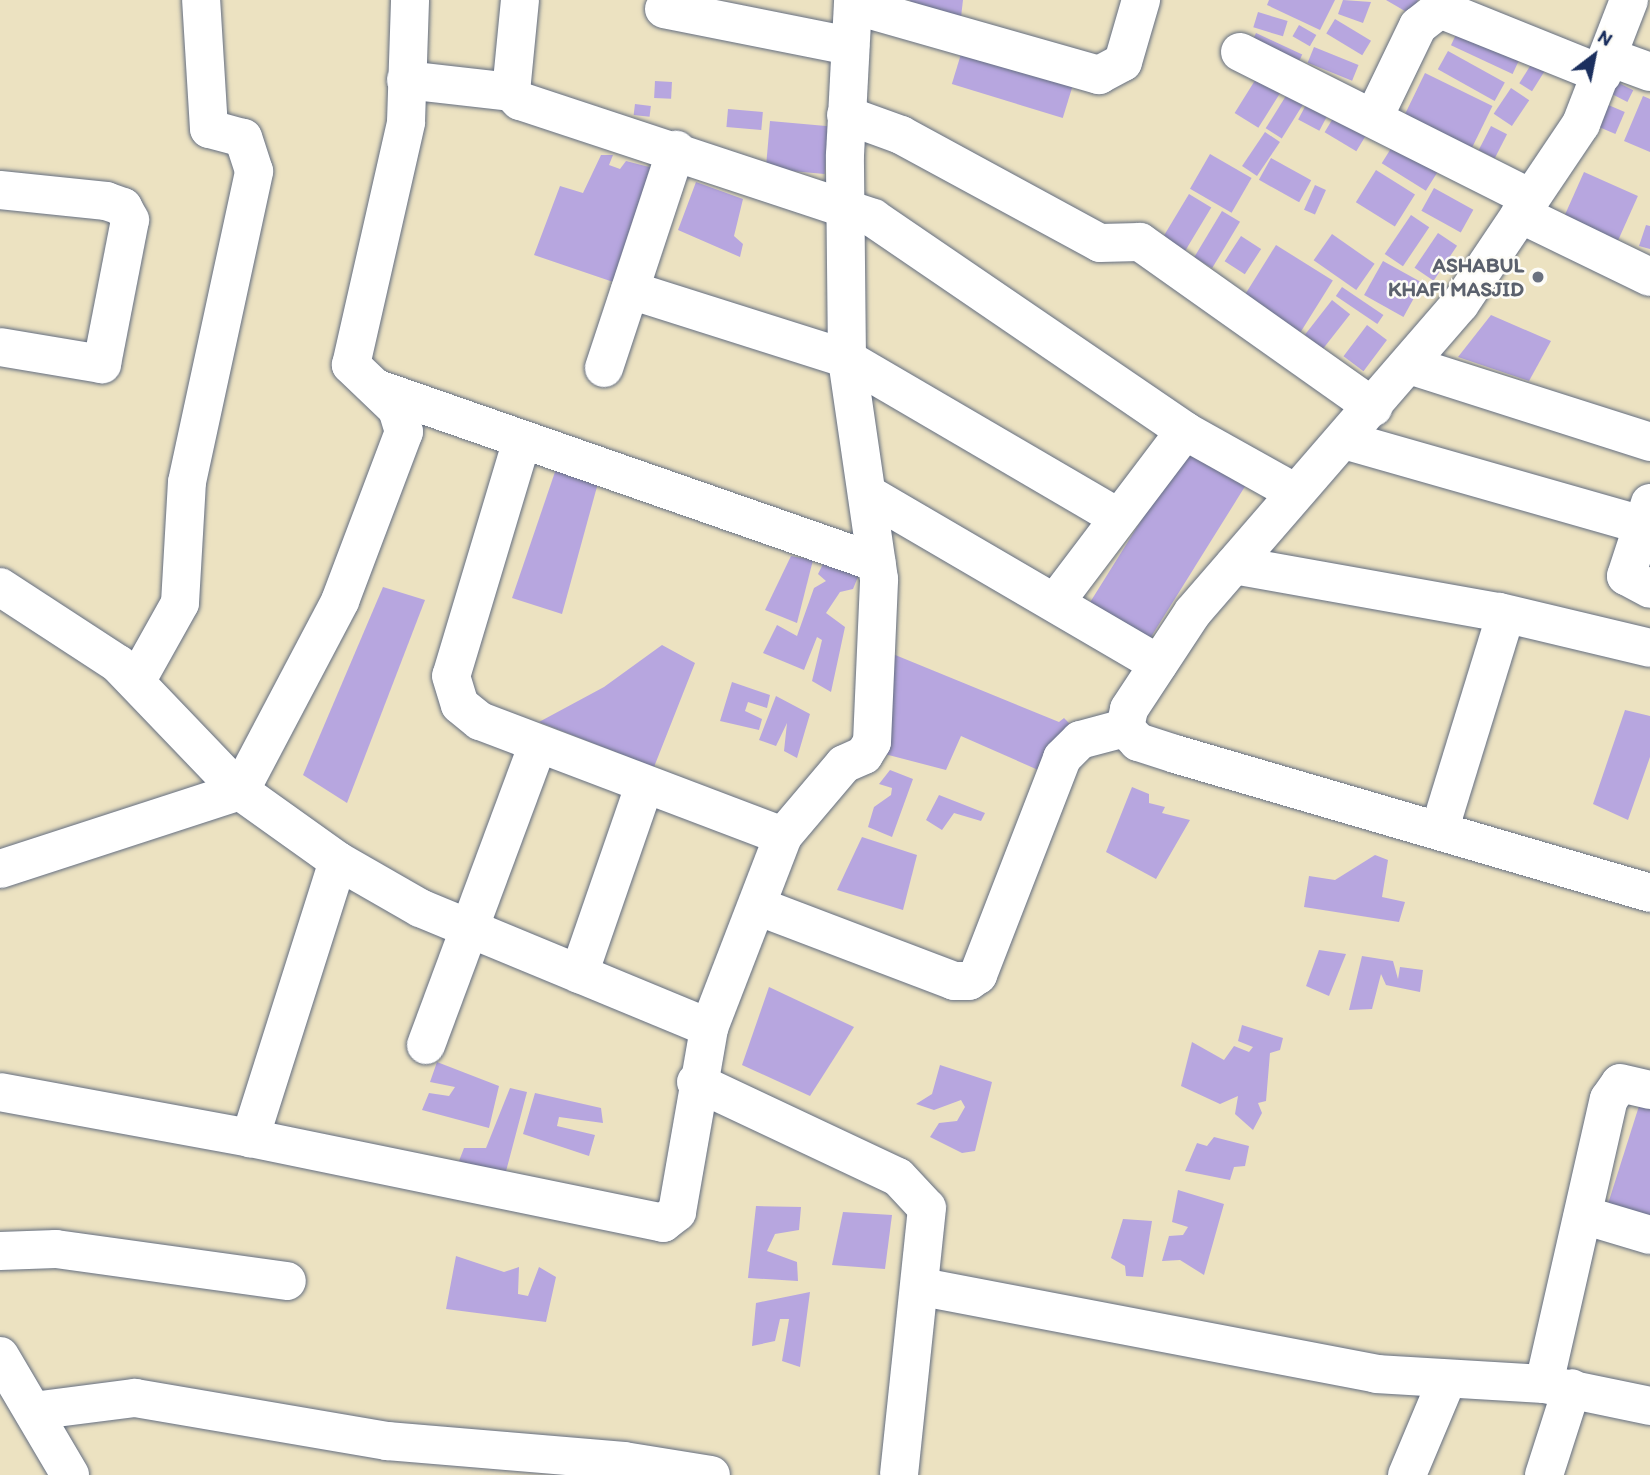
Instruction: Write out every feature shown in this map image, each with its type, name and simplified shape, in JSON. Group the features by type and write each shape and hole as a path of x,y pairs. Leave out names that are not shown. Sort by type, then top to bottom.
{"street":[{"path":"137,680 180,603 187,482 254,171 243,138 209,129 201,0"},
{"path":"0,869 240,791 340,601 404,432 397,409 351,365 406,122 405,80 410,0"},
{"path":"512,92 520,0"},
{"path":"0,1092 250,1138 663,1223 677,1212 696,1082 709,1028 783,836 844,764 872,742 877,563 871,496 847,359 846,115 853,3 1099,75 1123,62 1141,0"},
{"path":"1125,728 1129,709 1158,664 1234,565 1294,492 1344,440 1460,304 1581,124 1605,66 1625,1"},
{"path":"664,9 850,46"},
{"path":"1374,117 1418,26 1440,9 1605,66 1650,72"},
{"path":"1240,52 1374,117 1650,277"},
{"path":"405,80 512,92 520,101 847,206 910,238 1185,431 1294,492"},
{"path":"846,115 901,135 1100,243 1140,242 1373,407"},
{"path":"604,368 676,150"},
{"path":"0,190 106,201 123,207 130,220 103,364 0,347"},
{"path":"630,290 847,359 1116,516"},
{"path":"1409,365 1650,442"},
{"path":"378,389 877,563"},
{"path":"1057,600 1116,516 1185,431"},
{"path":"522,440 451,676 460,705 480,721 644,786 783,836"},
{"path":"1344,440 1646,513 1626,576 1650,589"},
{"path":"871,496 1057,600 1158,664"},
{"path":"1234,565 1499,612 1650,648"},
{"path":"0,587 137,680 240,791 338,861 465,927 709,1028"},
{"path":"1440,828 1504,620 1499,612"},
{"path":"757,906 954,981 969,981 978,975 1062,758 1080,740 1125,728"},
{"path":"1125,728 1138,742 1162,750 1440,828 1650,892"},
{"path":"426,1045 465,927 538,744"},
{"path":"579,974 644,786"},
{"path":"250,1138 338,861"},
{"path":"696,1082 916,1190 930,1222 899,1475"},
{"path":"1544,1475 1583,1215 1609,1099 1620,1083 1650,1090"},
{"path":"1583,1215 1650,1235"},
{"path":"0,1251 56,1249 287,1281"},
{"path":"922,1287 1446,1382 1558,1386 1650,1406"},
{"path":"0,1356 70,1475"},
{"path":"1407,1475 1446,1382"},
{"path":"33,1411 135,1398 387,1441 623,1468 711,1475"}],"building":[{"path":"910,0 963,0 961,17 910,4"},
{"path":"1269,0 1335,0 1320,30 1267,5"},
{"path":"1343,0 1371,2 1363,23 1338,14"},
{"path":"1386,0 1418,0 1410,14"},
{"path":"1258,12 1288,21 1283,36 1253,27"},
{"path":"1335,19 1371,41 1362,55 1326,34"},
{"path":"1299,25 1316,35 1310,46 1292,36"},
{"path":"1459,28 1521,57 1513,74 1451,45"},
{"path":"1256,33 1302,55 1295,70 1249,48"},
{"path":"965,41 1076,75 1063,118 952,84"},
{"path":"1314,47 1359,65 1352,81 1308,63"},
{"path":"1448,51 1505,83 1495,101 1438,69"},
{"path":"1532,63 1545,71 1532,91 1519,83"},
{"path":"1425,73 1492,106 1471,149 1404,116"},
{"path":"1259,74 1283,89 1258,128 1235,113"},
{"path":"1611,79 1633,90 1627,102 1605,91"},
{"path":"655,81 672,82 671,99 654,98"},
{"path":"1511,88 1529,100 1512,126 1494,114"},
{"path":"1289,91 1305,101 1282,138 1266,128"},
{"path":"1643,96 1650,99 1650,152 1624,141"},
{"path":"1308,101 1329,112 1319,131 1298,120"},
{"path":"1599,101 1625,112 1615,134 1590,123"},
{"path":"635,104 651,106 650,117 634,115"},
{"path":"728,109 763,112 761,130 726,127"},
{"path":"1338,110 1370,129 1356,151 1325,132"},
{"path":"770,121 829,126 825,174 766,169"},
{"path":"1491,126 1507,134 1495,158 1479,150"},
{"path":"1265,132 1280,142 1257,176 1242,166"},
{"path":"1395,142 1439,170 1426,191 1382,163"},
{"path":"1210,154 1252,178 1232,213 1190,189"},
{"path":"601,155 613,155 609,165 620,169 626,161 657,169 622,285 534,255 560,186 583,193"},
{"path":"1271,158 1311,180 1299,202 1259,180"},
{"path":"1376,170 1415,194 1395,227 1356,202"},
{"path":"1584,172 1638,196 1617,243 1563,219"},
{"path":"696,182 743,199 734,236 743,244 740,257 678,230"},
{"path":"1315,185 1326,190 1315,215 1304,210"},
{"path":"1434,188 1473,210 1461,233 1421,211"},
{"path":"1189,194 1211,207 1182,256 1160,243"},
{"path":"1222,211 1240,222 1212,268 1194,257"},
{"path":"1411,215 1429,227 1403,266 1385,254"},
{"path":"1646,225 1650,226 1650,249 1639,246"},
{"path":"1438,233 1457,246 1434,281 1415,268"},
{"path":"1332,234 1375,264 1356,290 1314,260"},
{"path":"1241,236 1261,249 1245,274 1225,261"},
{"path":"1276,245 1333,281 1299,335 1242,299"},
{"path":"1383,261 1422,283 1403,317 1364,295"},
{"path":"1342,287 1383,315 1377,324 1336,296"},
{"path":"1332,300 1350,314 1323,349 1305,335"},
{"path":"1491,315 1551,341 1529,381 1458,357"},
{"path":"1367,325 1387,340 1363,371 1344,356"},
{"path":"1189,444 1248,481 1148,641 1089,604"},
{"path":"556,469 598,483 562,614 512,598"},
{"path":"828,554 860,572 853,589 840,592 826,613 845,627 831,692 812,681 822,640 817,637 804,670 763,653 777,625 797,636 814,588 826,581 818,574"},
{"path":"791,556 813,560 797,623 765,610"},
{"path":"383,587 425,600 347,803 303,775"},
{"path":"662,645 695,663 654,767 539,722 604,687"},
{"path":"883,650 1059,722 1064,718 1070,724 1045,773 961,736 946,770 877,752"},
{"path":"732,682 770,695 767,708 748,702 745,711 762,719 759,730 720,721"},
{"path":"776,696 810,714 797,758 784,751 787,723 776,746 759,740"},
{"path":"1625,710 1650,716 1650,757 1628,820 1593,804"},
{"path":"890,770 913,779 892,837 868,827 874,807 891,795 892,788 879,784"},
{"path":"1132,787 1149,794 1149,803 1165,807 1162,813 1190,820 1156,879 1106,852"},
{"path":"939,795 985,813 981,821 954,813 942,830 926,820"},
{"path":"862,837 917,855 903,910 837,890"},
{"path":"1375,855 1388,860 1382,897 1405,902 1399,922 1304,907 1309,876 1335,880"},
{"path":"1319,950 1346,954 1329,996 1306,986"},
{"path":"1362,956 1393,961 1398,979 1400,967 1423,970 1420,992 1386,985 1381,974 1372,1009 1349,1010"},
{"path":"769,987 854,1027 810,1096 742,1065"},
{"path":"1242,1025 1283,1038 1280,1050 1270,1053 1266,1101 1258,1103 1262,1113 1253,1130 1235,1114 1238,1096 1220,1104 1181,1086 1192,1042 1224,1060 1234,1046 1249,1052 1253,1047 1238,1041"},
{"path":"437,1062 499,1086 489,1128 422,1110 429,1093 449,1096 455,1087 430,1082"},
{"path":"940,1065 992,1082 975,1151 962,1153 930,1137 939,1123 957,1121 965,1107 961,1100 934,1110 916,1104 932,1094"},
{"path":"510,1088 527,1092 505,1175 459,1161 464,1148 486,1148"},
{"path":"535,1093 601,1108 603,1123 559,1117 557,1126 595,1135 589,1156 523,1134"},
{"path":"1639,1106 1650,1108 1650,1220 1607,1207"},
{"path":"1214,1137 1249,1146 1245,1166 1234,1167 1230,1180 1185,1171 1197,1143 1207,1146"},
{"path":"1178,1190 1224,1204 1204,1275 1180,1260 1162,1261 1169,1236 1183,1235 1188,1227 1172,1222"},
{"path":"756,1206 801,1207 799,1230 775,1234 767,1251 797,1262 798,1281 748,1278"},
{"path":"843,1212 892,1215 885,1269 832,1265"},
{"path":"1123,1219 1152,1221 1143,1277 1126,1276 1125,1266 1111,1258"},
{"path":"456,1256 504,1272 519,1267 518,1294 528,1296 539,1267 556,1277 546,1322 446,1309"},
{"path":"810,1292 800,1367 782,1361 789,1319 780,1319 775,1341 752,1346 756,1303"}],"place":[{"name":"ASHABUL KHAFI MASJID","path":"1538,277"}]}
